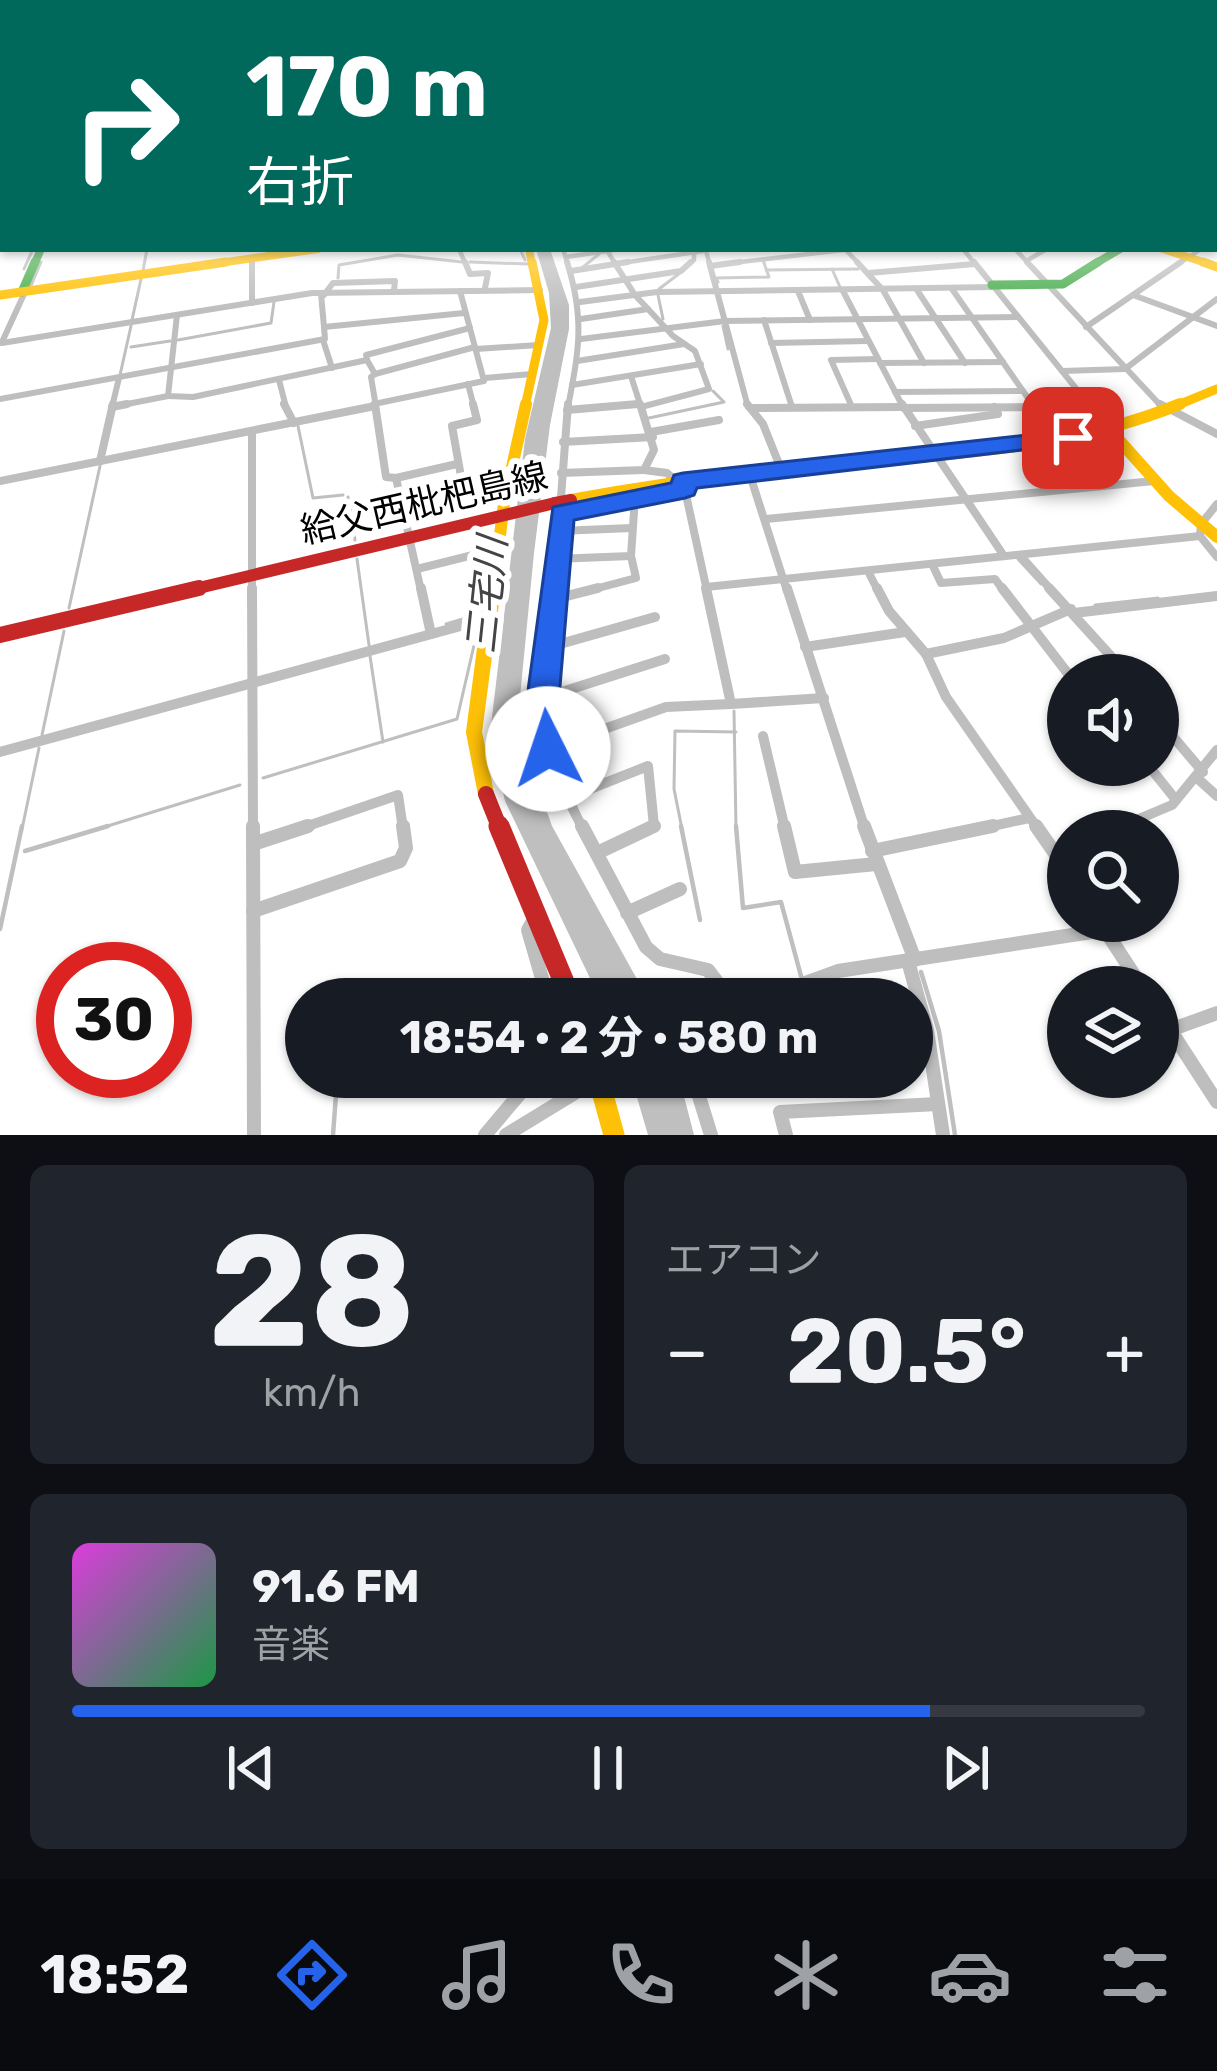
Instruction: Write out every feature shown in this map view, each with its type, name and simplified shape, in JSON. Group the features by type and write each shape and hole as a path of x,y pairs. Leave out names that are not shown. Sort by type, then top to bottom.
{"main road":[{"path":"23,292 40,252"},
{"path":"530,252 544,320 476,704 478,764 501,839 562,978"},
{"path":"993,286 1063,284 1115,252"},
{"path":"1195,253 1217,267"},
{"path":"0,295 251,254"},
{"name":"給父西枇杷島線","path":"0,635 507,513 749,472 1026,445 1167,412 1217,388"},
{"path":"1109,429 1201,530 1217,537"},
{"path":"604,1098 614,1135"}],"street":[{"path":"460,252 470,274 488,273 485,288"},
{"path":"567,410 640,404 709,389 686,344 635,295 608,252"},
{"path":"571,272 689,252"},
{"path":"576,287 681,271 694,252"},
{"path":"706,252 751,408 781,469"},
{"path":"710,266 823,252"},
{"path":"850,252 883,290 924,363"},
{"path":"965,252 1109,429"},
{"path":"1018,252 1167,412 1217,434"},
{"path":"1026,261 1042,252"},
{"path":"564,253 580,302 581,339 563,442 546,648 543,698 548,749 567,798 646,947 660,959 708,970 714,978"},
{"path":"1086,327 1195,253"},
{"path":"251,254 252,303"},
{"path":"868,273 975,264"},
{"path":"332,368 322,340 323,294 334,283 381,278 395,281 394,290"},
{"path":"580,302 635,295 993,286"},
{"path":"1,345 323,294 540,290"},
{"path":"917,290 965,362"},
{"path":"952,290 1044,421"},
{"path":"460,291 485,378"},
{"path":"798,291 810,320"},
{"path":"843,291 903,408 1004,556"},
{"path":"1,345 23,292"},
{"path":"757,292 793,408"},
{"path":"1133,295 1217,326"},
{"path":"1062,371 1125,370 1217,299"},
{"path":"581,319 649,310"},
{"path":"324,327 464,313"},
{"path":"168,395 177,315"},
{"path":"581,339 724,321 1018,316"},
{"path":"375,374 365,355 470,328"},
{"path":"0,399 322,340"},
{"path":"771,343 868,341"},
{"path":"577,361 686,344"},
{"path":"457,464 386,477 370,377 476,348 539,345"},
{"path":"112,407 168,395 194,397 367,360"},
{"path":"852,407 831,360 1004,362"},
{"path":"572,385 700,364"},
{"path":"0,481 485,378 532,374"},
{"path":"631,376 652,435 654,455 644,470"},
{"path":"100,461 119,379"},
{"path":"279,380 281,398 295,422"},
{"path":"404,513 465,499 452,426 477,419 468,384"},
{"path":"895,392 1023,392"},
{"path":"751,408 1089,404"},
{"path":"916,426 998,414 994,407"},
{"path":"563,442 652,435 719,420"},
{"path":"252,431 254,1135"},
{"path":"561,472 644,470 667,473 682,484 731,704"},
{"path":"749,472 912,960 943,1135"},
{"path":"396,478 430,634"},
{"path":"766,519 1154,481"},
{"path":"559,505 635,497 682,484"},
{"path":"551,600 636,578 631,556 635,497"},
{"path":"1201,530 1217,504"},
{"path":"558,531 632,528"},
{"path":"706,587 1020,555 1201,530"},
{"path":"1201,530 1217,557"},
{"path":"417,569 477,554"},
{"path":"1020,555 1110,654"},
{"path":"554,559 631,556"},
{"path":"932,564 941,584 995,579 1052,654"},
{"path":"868,571 905,632 926,654 946,697 1029,818 1047,835"},
{"path":"926,654 1030,629 1072,611 1217,596"},
{"path":"546,648 655,617"},
{"path":"0,752 490,618"},
{"path":"805,646 850,644 905,632"},
{"path":"543,698 665,659"},
{"path":"548,749 666,707 824,698"},
{"path":"763,736 795,872 1029,818"},
{"path":"1179,747 1217,796"},
{"path":"1154,810 1176,800 1217,750"},
{"path":"567,798 648,766 654,826 597,854"},
{"path":"1165,786 1176,800"},
{"path":"253,844 398,795 406,848 400,861 253,911"},
{"path":"627,913 680,889"},
{"path":"537,915 528,930 542,978"},
{"path":"819,978 1047,936"},
{"path":"1179,1027 1217,1012"},
{"path":"1179,1044 1217,1102"},
{"path":"485,1135 516,1098"},
{"path":"506,1135 565,1098"},
{"path":"700,1098 711,1135"},
{"path":"786,1135 781,1112 938,1103"}],"shaded area":[{"path":"537,252 551,252 569,305 569,329 550,425 534,553 520,697 522,741 552,826 636,978 590,978 505,801 490,734 525,439 551,328 549,293"},
{"path":"637,1098 684,1098 694,1135 648,1135"}],"waterway":[{"path":"24,269 32,252"},
{"path":"143,271 146,252"},
{"path":"521,252 525,260"},
{"path":"583,267 599,254"},
{"path":"338,278 339,265 398,255 462,262"},
{"path":"763,260 767,270"},
{"path":"30,288 41,262"},
{"path":"470,262 528,264"},
{"path":"767,270 832,269"},
{"path":"832,269 840,287"},
{"path":"832,269 858,269"},
{"path":"718,282 716,278 769,277 767,270"},
{"path":"659,289 680,273"},
{"path":"132,320 141,279"},
{"path":"658,295 663,319"},
{"path":"178,340 271,323 274,302"},
{"path":"120,375 131,326"},
{"path":"723,326 728,349"},
{"path":"131,347 170,341"},
{"path":"649,418 724,402 713,391"},
{"path":"298,426 313,498 343,495"},
{"path":"69,608 100,466"},
{"path":"348,497 355,540"},
{"path":"469,500 484,497 483,506"},
{"name":"三宅川","path":"446,624 476,615 482,531"},
{"path":"357,559 369,645"},
{"path":"1018,559 1041,584"},
{"path":"1095,605 1158,598"},
{"name":"三宅川","path":"383,742 457,719 478,628"},
{"path":"42,735 64,631"},
{"path":"370,656 383,742"},
{"path":"734,711 734,732"},
{"path":"682,829 674,789 675,731 734,732"},
{"path":"734,732 736,829"},
{"path":"263,778 383,742"},
{"path":"22,829 39,748"},
{"path":"98,829 240,785"},
{"path":"0,929 22,826"},
{"path":"25,851 108,826"},
{"path":"681,826 700,920"},
{"path":"736,826 743,908 781,902 801,976"},
{"path":"921,972 939,1031 955,1135"},
{"path":"333,1135 336,1098"}],"traffic: fast":[{"path":"22,292 40,252"},
{"path":"992,285 1063,284 1115,252"}],"traffic: slow":[{"path":"0,295 297,252"},
{"path":"486,794 474,732 504,503 544,320 530,252"},
{"path":"1172,252 1217,267"},
{"path":"571,500 724,476 1020,445 1120,424 1217,389"},
{"path":"1109,429 1169,496 1217,537"},
{"path":"604,1098 614,1135"}],"traffic: jam":[{"path":"555,503 571,500"},
{"path":"0,635 555,503"},
{"path":"486,794 562,978"}],"route":[{"path":"548,749 543,698 562,513 685,489 683,481 1073,438"}]}
